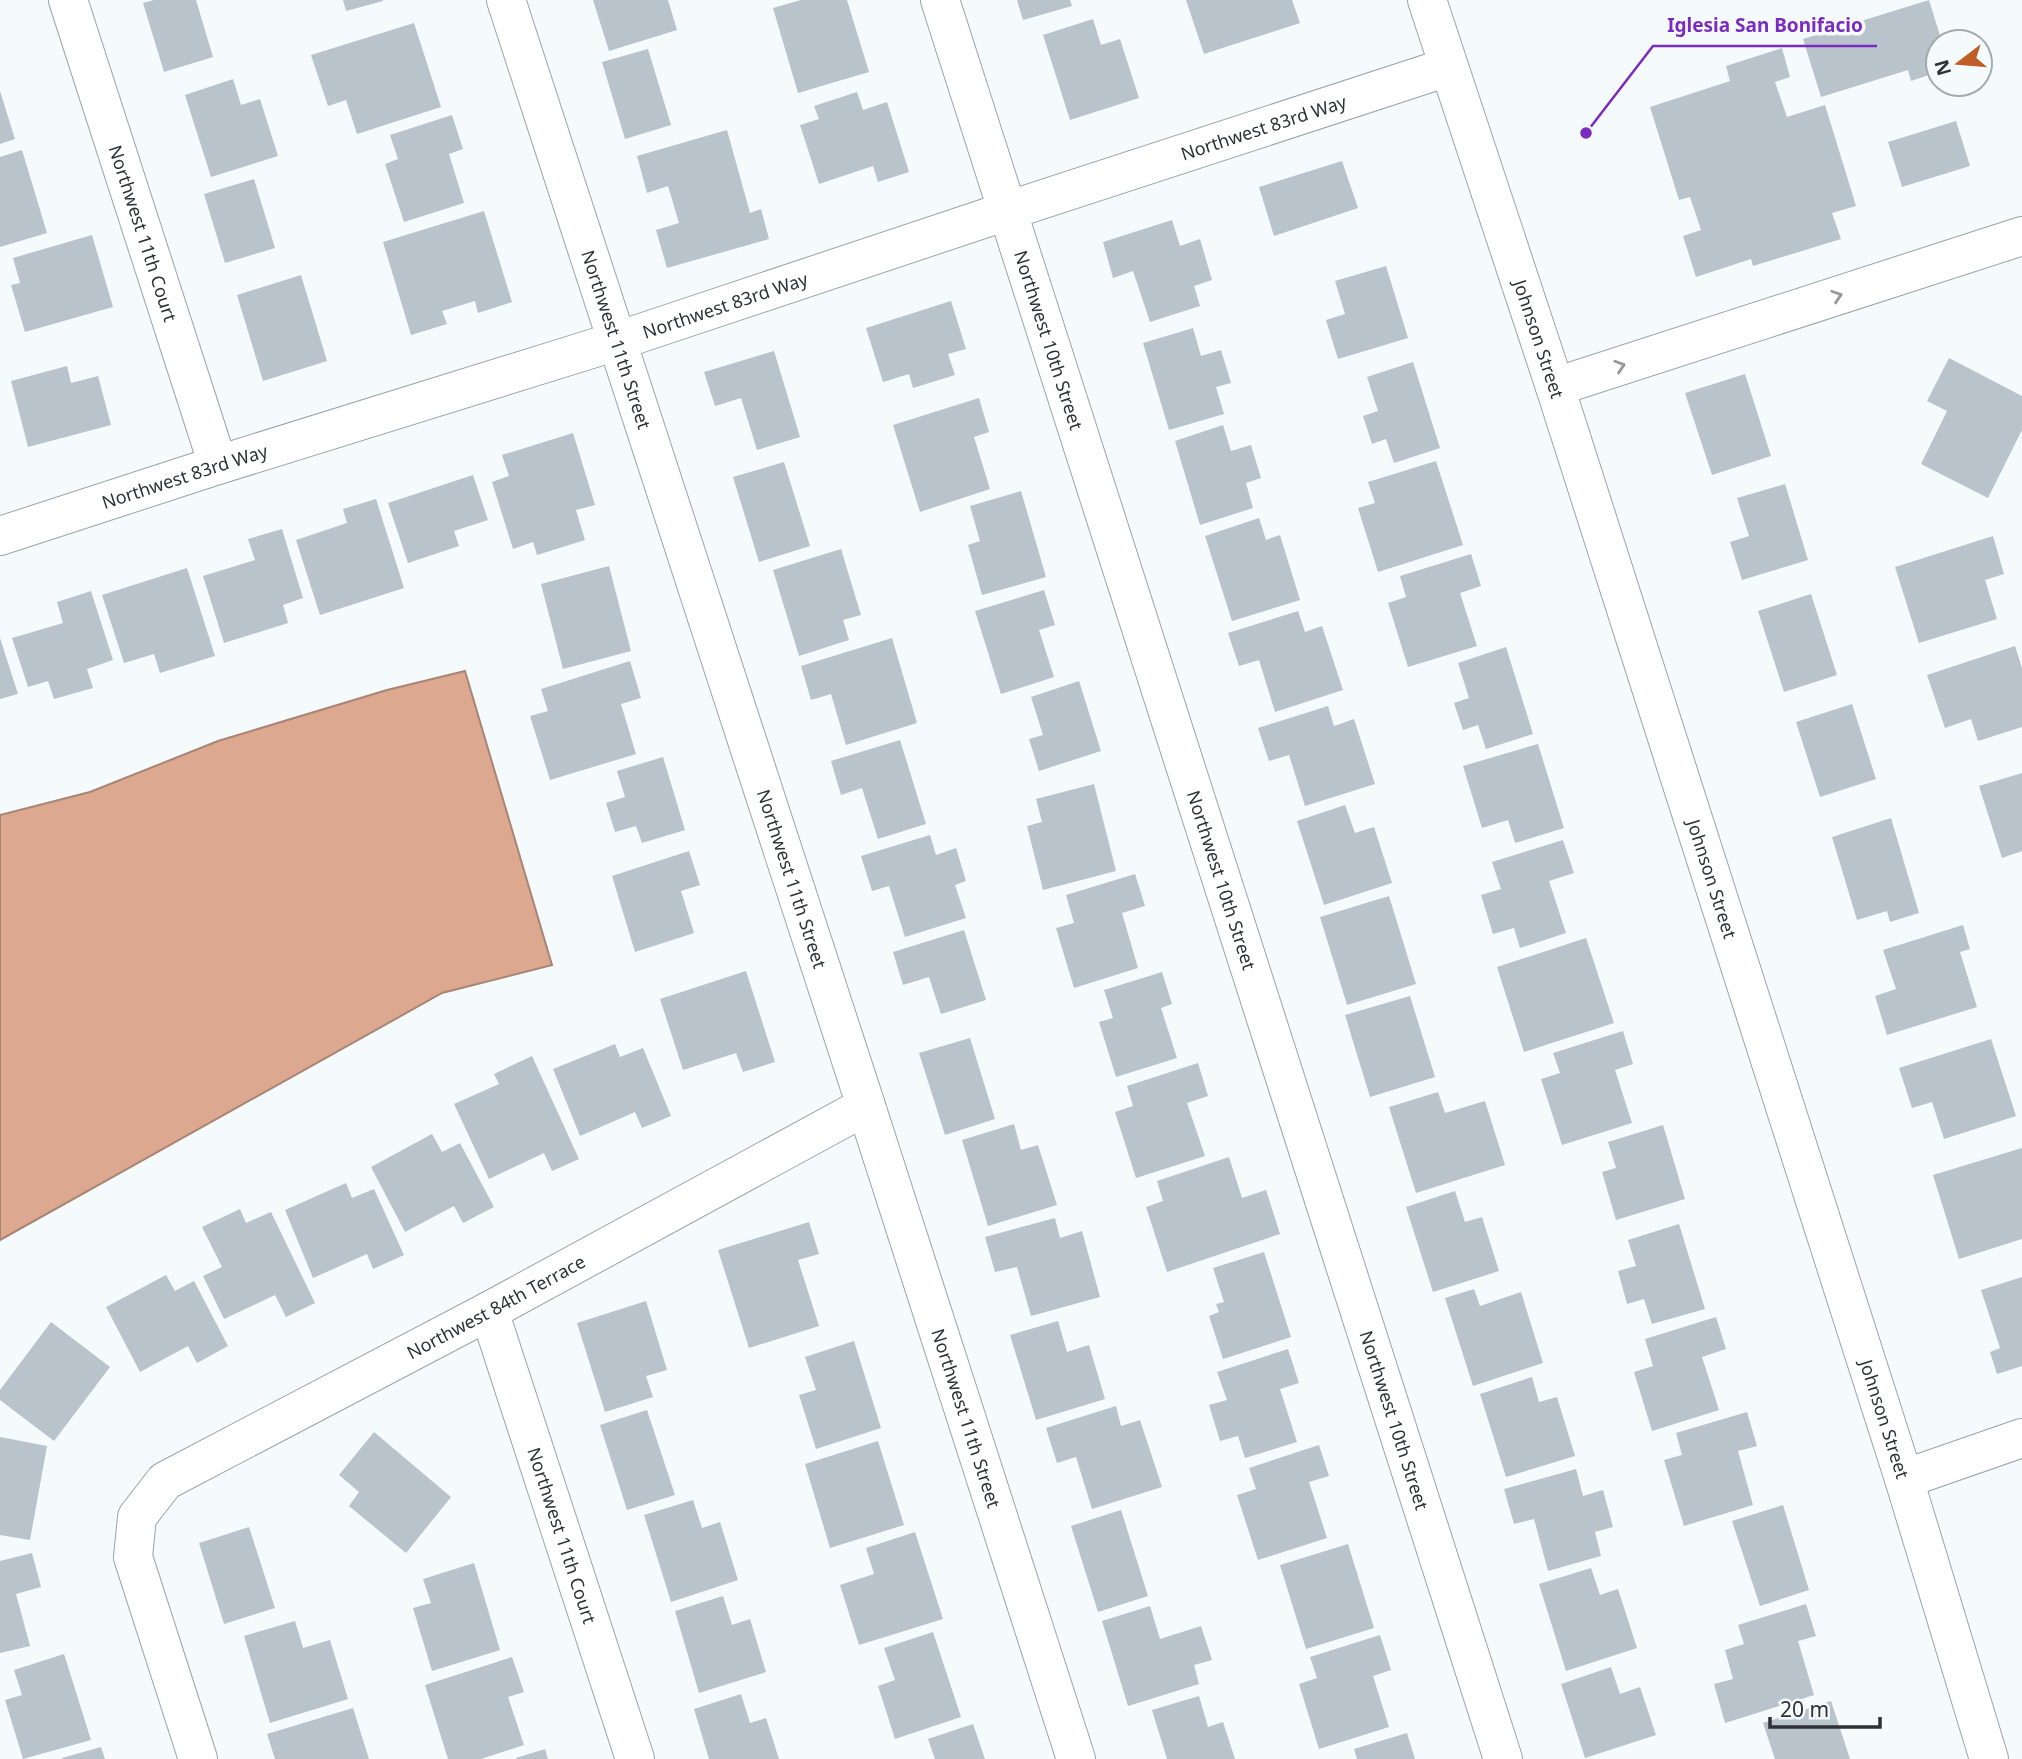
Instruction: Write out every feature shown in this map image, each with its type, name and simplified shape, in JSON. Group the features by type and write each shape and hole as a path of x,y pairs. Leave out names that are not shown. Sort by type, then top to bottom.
{"street":[{"name":"Northwest 11th Court","path":"68,0 218,465"},
{"name":"Northwest 11th Street","path":"506,0 1076,1759"},
{"name":"Northwest 10th Street","path":"940,0 1503,1759"},
{"name":"Johnson Street","path":"1427,0 1555,387 1904,1479 1989,1759"},
{"name":"Northwest 83rd Way","path":"0,536 617,341 1448,67"},
{"path":"1555,387 2022,236"},
{"name":"Northwest 84th Terrace","path":"198,1759 133,1557 137,1517 165,1481 489,1311 866,1107"},
{"name":"Northwest 11th Court","path":"489,1311 635,1759"},
{"path":"1904,1479 2022,1438"}],"shaded area":[{"path":"465,671 552,965 442,993 0,1240 0,815 90,792 218,741 387,690"}],"building":[{"path":"154,0 196,0 213,57 164,72 143,3"},
{"path":"343,0 383,0 383,1 346,11"},
{"path":"593,0 668,0 677,30 609,51"},
{"path":"801,0 847,0 869,72 798,93 773,8"},
{"path":"1017,0 1070,0 1072,6 1023,20"},
{"path":"1186,0 1292,0 1300,23 1204,54"},
{"path":"1929,0 1938,28 1924,28 1924,77 1911,81 1908,70 1821,97 1803,39"},
{"path":"1093,19 1101,45 1120,39 1139,98 1070,120 1043,35"},
{"path":"414,23 441,107 357,134 346,100 328,106 311,55"},
{"path":"1782,48 1790,77 1775,82 1787,117 1825,105 1856,206 1832,213 1841,239 1753,266 1751,259 1696,277 1683,236 1701,230 1690,197 1679,200 1650,107 1730,81 1726,66"},
{"path":"648,49 671,125 625,139 602,62"},
{"path":"233,79 241,105 260,99 278,156 211,177 185,95"},
{"path":"0,91 15,139 0,144"},
{"path":"857,92 863,110 887,102 909,172 878,182 873,166 819,184 800,125 819,119 814,106"},
{"path":"452,115 463,149 449,154 464,203 404,222 385,164 398,159 390,135"},
{"path":"1956,121 1970,166 1902,187 1888,142"},
{"path":"727,130 750,213 761,209 769,239 667,268 656,230 679,223 668,186 647,193 637,156"},
{"path":"22,150 47,233 0,247 0,157"},
{"path":"1342,161 1358,208 1274,236 1259,187"},
{"path":"254,179 275,248 225,263 204,194"},
{"path":"484,211 512,302 478,313 475,301 442,311 447,324 411,335 383,242"},
{"path":"1172,220 1180,246 1200,239 1212,280 1194,286 1200,306 1150,322 1133,271 1113,278 1103,242"},
{"path":"92,235 113,307 25,332 11,285 20,283 13,258"},
{"path":"1386,266 1408,338 1338,359 1326,320 1345,314 1335,281"},
{"path":"301,275 327,361 263,381 237,295"},
{"path":"951,301 966,349 948,354 955,375 913,388 909,374 883,382 866,328"},
{"path":"1193,328 1201,356 1221,350 1231,383 1216,387 1224,414 1169,430 1143,343"},
{"path":"774,351 800,437 757,450 741,398 715,406 704,372"},
{"path":"1949,358 2022,396 2022,430 1988,498 1921,464 1947,411 1927,401"},
{"path":"1413,362 1440,448 1394,463 1386,439 1372,444 1363,416 1378,411 1367,377"},
{"path":"67,366 71,383 98,376 111,425 28,447 11,381"},
{"path":"1745,374 1771,456 1712,475 1685,393"},
{"path":"979,398 989,432 974,437 990,489 920,512 893,425"},
{"path":"1223,425 1231,451 1251,445 1261,478 1246,483 1253,508 1200,525 1175,441"},
{"path":"573,433 595,505 576,510 585,540 537,555 533,542 513,549 492,482 509,476 502,455"},
{"path":"1436,461 1463,545 1378,572 1358,508 1375,503 1368,482"},
{"path":"784,462 810,546 759,562 733,477"},
{"path":"473,475 488,520 454,531 459,546 408,563 388,503"},
{"path":"1785,484 1808,560 1742,580 1730,542 1749,536 1737,498"},
{"path":"1021,491 1046,577 982,595 968,545 980,541 970,506"},
{"path":"376,499 404,588 320,615 296,540 347,523 343,509"},
{"path":"1259,518 1266,540 1280,535 1300,600 1232,621 1205,536"},
{"path":"282,529 303,598 283,605 288,623 224,643 203,576 255,560 248,539"},
{"path":"1993,536 2004,574 1985,580 1997,619 1919,643 1895,567"},
{"path":"841,549 861,615 843,620 849,640 799,656 773,570"},
{"path":"1471,554 1481,586 1460,593 1477,646 1408,667 1388,603 1406,597 1400,576"},
{"path":"609,566 631,651 563,669 541,584"},
{"path":"187,568 215,656 160,673 154,654 124,663 102,595"},
{"path":"1044,590 1055,625 1039,630 1054,677 1001,694 975,611"},
{"path":"91,591 113,660 87,669 93,688 54,699 48,681 28,687 12,638 63,623 57,602"},
{"path":"1811,594 1837,675 1784,692 1758,611"},
{"path":"1298,611 1305,632 1322,626 1343,690 1275,712 1259,660 1239,666 1228,633"},
{"path":"0,638 18,694 0,699"},
{"path":"892,638 917,723 846,745 831,694 811,700 801,666"},
{"path":"2015,646 2022,668 2022,727 1978,741 1971,719 1945,728 1927,675"},
{"path":"1506,647 1533,734 1486,749 1478,725 1463,730 1454,703 1469,698 1458,663"},
{"path":"630,661 641,698 621,704 636,754 550,780 530,716 548,711 541,689"},
{"path":"1079,681 1101,751 1039,771 1029,739 1043,735 1031,697"},
{"path":"1852,704 1876,779 1820,797 1796,722"},
{"path":"1328,706 1334,726 1354,719 1375,784 1305,806 1289,755 1269,761 1258,728"},
{"path":"900,740 926,824 878,839 862,788 841,795 831,761"},
{"path":"1538,744 1564,828 1515,843 1508,820 1482,828 1463,766"},
{"path":"663,757 685,830 642,843 636,826 615,832 606,803 625,797 617,771"},
{"path":"2022,773 2022,851 2002,858 1979,786"},
{"path":"1094,784 1116,871 1043,890 1027,826 1042,822 1036,799"},
{"path":"1345,805 1355,833 1374,827 1392,883 1324,905 1297,821"},
{"path":"1891,818 1919,913 1890,922 1887,911 1857,920 1832,837"},
{"path":"930,835 936,855 956,848 966,881 955,885 966,918 905,937 889,886 872,891 861,856"},
{"path":"1563,840 1574,873 1549,881 1566,933 1520,948 1514,928 1493,934 1481,895 1501,889 1492,862"},
{"path":"689,851 700,885 681,891 694,933 635,952 612,876"},
{"path":"1135,874 1145,906 1122,913 1138,968 1074,988 1056,928 1074,923 1066,895"},
{"path":"1389,896 1416,984 1347,1005 1320,917"},
{"path":"1963,925 1970,949 1960,952 1977,1007 1887,1035 1875,996 1896,989 1883,950"},
{"path":"964,930 986,1000 941,1014 929,977 903,985 893,952"},
{"path":"1586,938 1614,1023 1524,1052 1497,967"},
{"path":"746,971 775,1062 743,1072 736,1053 683,1070 660,999"},
{"path":"1162,972 1172,1004 1161,1008 1177,1058 1116,1077 1099,1022 1113,1018 1104,990"},
{"path":"1410,996 1435,1077 1370,1097 1345,1015"},
{"path":"1623,1031 1633,1064 1615,1070 1632,1123 1562,1145 1541,1079 1560,1073 1553,1053"},
{"path":"970,1038 995,1119 945,1135 919,1053"},
{"path":"1991,1039 2016,1116 1944,1139 1932,1102 1912,1108 1899,1068"},
{"path":"615,1044 620,1057 643,1048 671,1116 642,1128 635,1112 580,1136 553,1069"},
{"path":"532,1056 579,1159 552,1171 544,1153 489,1179 454,1104 499,1084 494,1074"},
{"path":"1198,1063 1208,1096 1187,1103 1205,1156 1136,1178 1115,1112 1133,1106 1127,1086"},
{"path":"1438,1092 1445,1113 1485,1101 1505,1165 1416,1193 1389,1107"},
{"path":"1014,1124 1021,1150 1038,1145 1057,1205 988,1226 962,1140"},
{"path":"1663,1125 1685,1199 1616,1220 1602,1172 1616,1168 1608,1142"},
{"path":"432,1134 442,1152 460,1143 494,1207 463,1223 454,1206 405,1232 371,1167"},
{"path":"2022,1148 2022,1239 1959,1259 1933,1175"},
{"path":"1229,1157 1242,1198 1266,1190 1280,1234 1167,1272 1146,1207 1163,1201 1157,1181"},
{"path":"346,1183 352,1198 374,1189 404,1255 373,1269 367,1254 313,1278 285,1210"},
{"path":"1455,1191 1465,1222 1482,1217 1499,1271 1433,1292 1406,1207"},
{"path":"240,1209 246,1223 271,1212 315,1303 286,1317 275,1295 224,1319 203,1276 222,1267 202,1227"},
{"path":"1055,1218 1060,1238 1082,1231 1100,1297 1031,1316 1017,1267 995,1272 985,1237"},
{"path":"809,1222 819,1254 798,1260 819,1326 749,1348 718,1250"},
{"path":"1679,1224 1705,1309 1652,1324 1644,1299 1627,1304 1618,1271 1636,1266 1628,1240"},
{"path":"1264,1252 1291,1337 1223,1359 1209,1316 1219,1312 1216,1304 1224,1302 1213,1268"},
{"path":"166,1275 175,1291 194,1281 228,1346 197,1363 188,1346 140,1372 106,1307"},
{"path":"2022,1277 2022,1366 1997,1374 1990,1352 2000,1348 1981,1290"},
{"path":"1474,1289 1480,1306 1521,1292 1543,1363 1473,1386 1445,1298"},
{"path":"646,1301 667,1370 646,1376 653,1397 605,1412 577,1323"},
{"path":"1716,1317 1726,1349 1702,1357 1719,1410 1652,1431 1634,1372 1653,1366 1645,1339"},
{"path":"1058,1321 1067,1352 1089,1345 1105,1399 1036,1420 1010,1335"},
{"path":"51,1322 110,1367 54,1441 0,1400 0,1390"},
{"path":"854,1341 881,1428 816,1449 799,1395 816,1390 805,1357"},
{"path":"1288,1349 1299,1383 1280,1389 1297,1442 1245,1458 1238,1436 1220,1441 1209,1405 1227,1400 1217,1372"},
{"path":"1532,1377 1539,1402 1557,1397 1575,1456 1506,1477 1480,1394"},
{"path":"1116,1406 1121,1426 1140,1420 1162,1487 1092,1509 1076,1457 1057,1463 1046,1428"},
{"path":"647,1410 675,1495 627,1510 600,1425"},
{"path":"1747,1412 1757,1446 1738,1451 1753,1505 1684,1526 1664,1460 1682,1455 1676,1433"},
{"path":"374,1432 451,1497 406,1553 349,1506 359,1492 339,1475"},
{"path":"0,1437 47,1446 30,1540 0,1535"},
{"path":"878,1441 904,1525 830,1548 805,1464"},
{"path":"1319,1445 1329,1476 1309,1482 1327,1538 1258,1560 1237,1495 1256,1489 1249,1468"},
{"path":"1576,1469 1583,1496 1603,1490 1613,1527 1595,1532 1601,1556 1548,1571 1534,1519 1514,1524 1504,1489"},
{"path":"693,1500 702,1528 720,1522 738,1580 671,1602 644,1515"},
{"path":"1783,1505 1809,1590 1760,1606 1732,1521"},
{"path":"1121,1510 1148,1596 1098,1612 1071,1526"},
{"path":"249,1527 275,1608 224,1624 199,1543"},
{"path":"915,1532 943,1619 859,1645 840,1585 874,1574 866,1548"},
{"path":"1348,1544 1374,1628 1306,1649 1280,1565"},
{"path":"32,1553 41,1587 16,1594 30,1646 0,1653 0,1561"},
{"path":"474,1563 500,1650 432,1671 413,1608 431,1603 423,1579"},
{"path":"1591,1568 1600,1595 1618,1589 1637,1648 1566,1671 1539,1584"},
{"path":"723,1596 732,1625 750,1619 766,1672 699,1693 675,1611"},
{"path":"1806,1604 1816,1636 1798,1641 1814,1695 1725,1723 1714,1684 1733,1679 1725,1650 1744,1644 1738,1625"},
{"path":"1150,1606 1160,1639 1201,1626 1212,1660 1194,1665 1199,1684 1128,1706 1102,1621"},
{"path":"295,1621 303,1648 330,1640 348,1699 270,1723 244,1636"},
{"path":"933,1632 961,1717 895,1739 878,1686 895,1680 884,1648"},
{"path":"1380,1635 1391,1670 1373,1676 1389,1727 1319,1749 1299,1684 1317,1678 1310,1657"},
{"path":"64,1654 91,1740 23,1759 5,1700 22,1695 14,1670"},
{"path":"512,1657 524,1692 508,1697 524,1745 481,1759 448,1759 425,1685"},
{"path":"1611,1667 1620,1694 1640,1687 1656,1735 1585,1758 1561,1684"},
{"path":"741,1694 750,1723 766,1718 779,1759 709,1759 694,1709"},
{"path":"1199,1696 1208,1727 1223,1722 1235,1759 1167,1759 1152,1710"},
{"path":"1831,1701 1850,1759 1775,1759 1763,1723"},
{"path":"353,1708 369,1759 275,1759 267,1734"},
{"path":"973,1724 985,1759 935,1759 928,1739"},
{"path":"1407,1733 1415,1759 1357,1759 1354,1749"},
{"path":"101,1747 105,1759 62,1759 62,1758"},
{"path":"545,1749 548,1759 516,1759 516,1758"}],"place":[{"name":"Iglesia San Bonifacio","path":"1586,133"}]}
